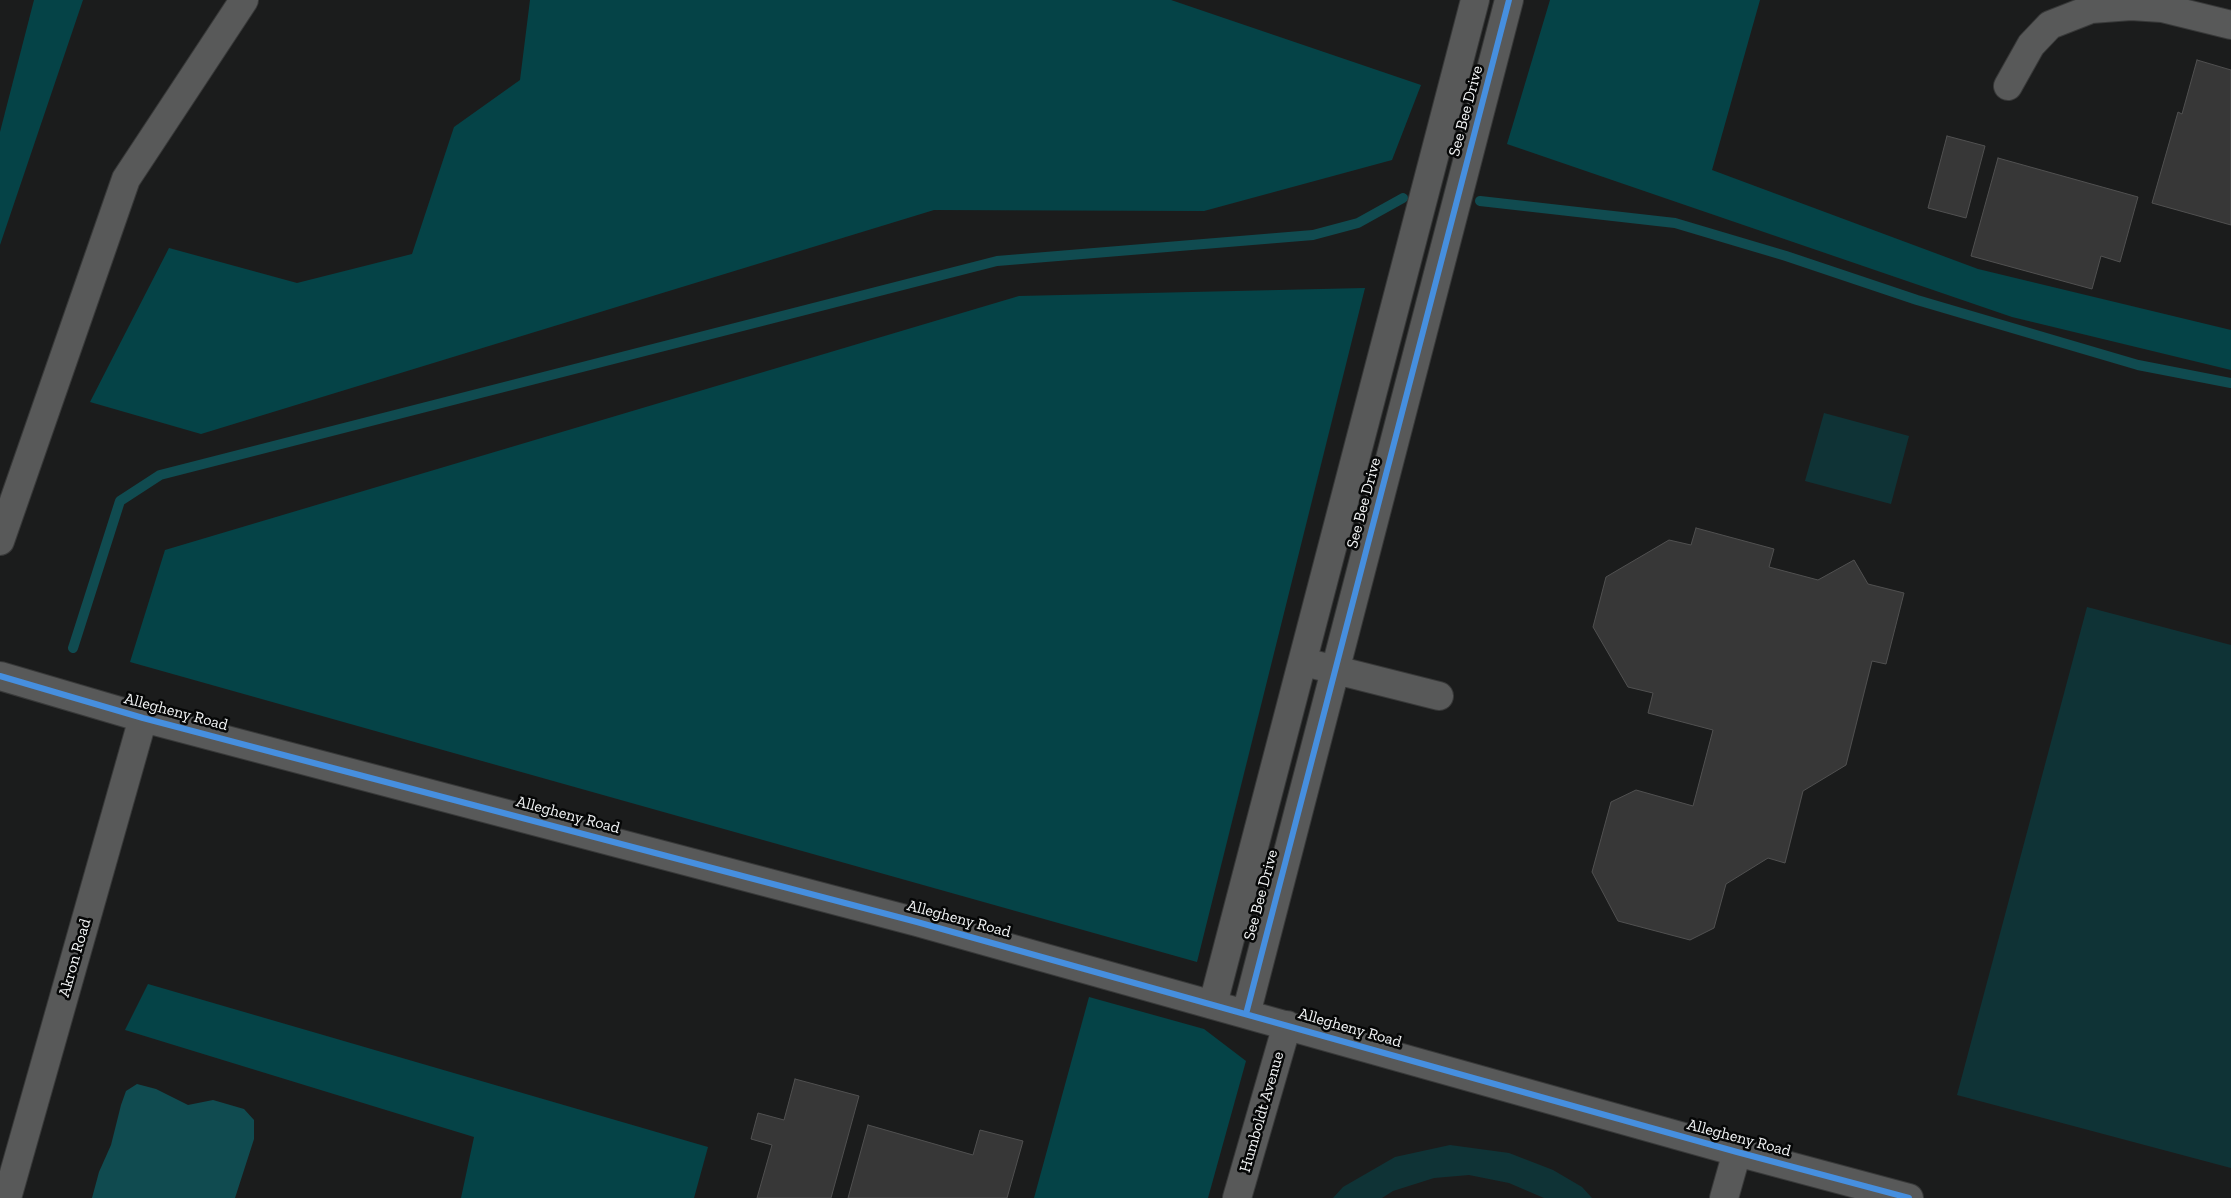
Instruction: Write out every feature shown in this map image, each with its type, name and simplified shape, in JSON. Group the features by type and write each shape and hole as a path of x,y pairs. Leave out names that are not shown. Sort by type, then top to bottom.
{"street":[{"path":"0,541 126,179 244,0"},
{"name":"See Bee Drive","path":"1213,1004 1475,0"},
{"name":"See Bee Drive","path":"1246,1014 1509,0"},
{"path":"2008,86 2031,45 2050,25 2092,9 2130,6 2162,8 2231,25"},
{"path":"1302,662 1439,696"},
{"name":"Allegheny Road","path":"0,676 143,718 917,922 1737,1152 1909,1198"},
{"name":"Akron Road","path":"7,1198 143,718"},
{"name":"Humboldt Avenue","path":"1238,1198 1287,1025"},
{"path":"1724,1198 1737,1152"}],"shaded area":[{"path":"34,0 83,0 0,245 0,132"},
{"path":"530,0 1171,0 1421,85 1392,160 1204,211 934,210 201,434 90,402 169,248 297,283 412,254 454,127 520,80"},
{"path":"1550,0 1760,0 1712,170 1978,269 2231,330 2231,370 2012,317 1507,144"},
{"path":"1365,288 1197,962 130,662 165,550 1019,296"},
{"path":"1824,413 1909,436 1891,504 1805,481"},
{"path":"2087,607 2231,645 2231,1168 1957,1095"},
{"path":"148,984 708,1147 694,1198 461,1198 474,1137 125,1030"},
{"path":"1089,997 1204,1029 1246,1061 1208,1198 1034,1198"},
{"path":"137,1084 156,1089 188,1105 213,1100 244,1109 254,1120 254,1139 235,1198 92,1198 99,1172 111,1145 126,1091"},
{"path":"1450,1145 1509,1153 1553,1170 1582,1187 1592,1198 1544,1198 1509,1183 1469,1175 1434,1178 1393,1191 1382,1198 1333,1198 1343,1187 1395,1157"}],"building":[{"path":"2197,60 2231,70 2231,225 2152,203 2178,112 2182,114"},
{"path":"1947,136 1985,146 1966,218 1928,208"},
{"path":"1998,158 2138,197 2120,262 2101,256 2092,289 1971,256"},
{"path":"1696,528 1774,549 1769,567 1818,580 1854,560 1868,584 1904,593 1886,664 1872,661 1846,765 1803,791 1785,863 1768,858 1726,884 1714,928 1690,940 1618,921 1592,872 1611,802 1636,790 1693,806 1713,730 1648,713 1653,693 1628,687 1593,627 1606,577 1669,540 1691,545"},
{"path":"795,1079 859,1096 831,1198 757,1198 772,1145 751,1139 758,1113 784,1120"},
{"path":"868,1125 973,1155 980,1130 1023,1141 1007,1198 848,1198"}],"waterway":[{"path":"73,648 120,501 160,475 997,261 1313,235 1358,223 1403,198"},
{"path":"1480,201 1675,223 1786,256 1917,300 2138,365 2231,383"}],"cycle path":[{"path":"1246,1014 1509,0"},
{"path":"0,676 143,718 917,922 1737,1152 1909,1198"}]}
